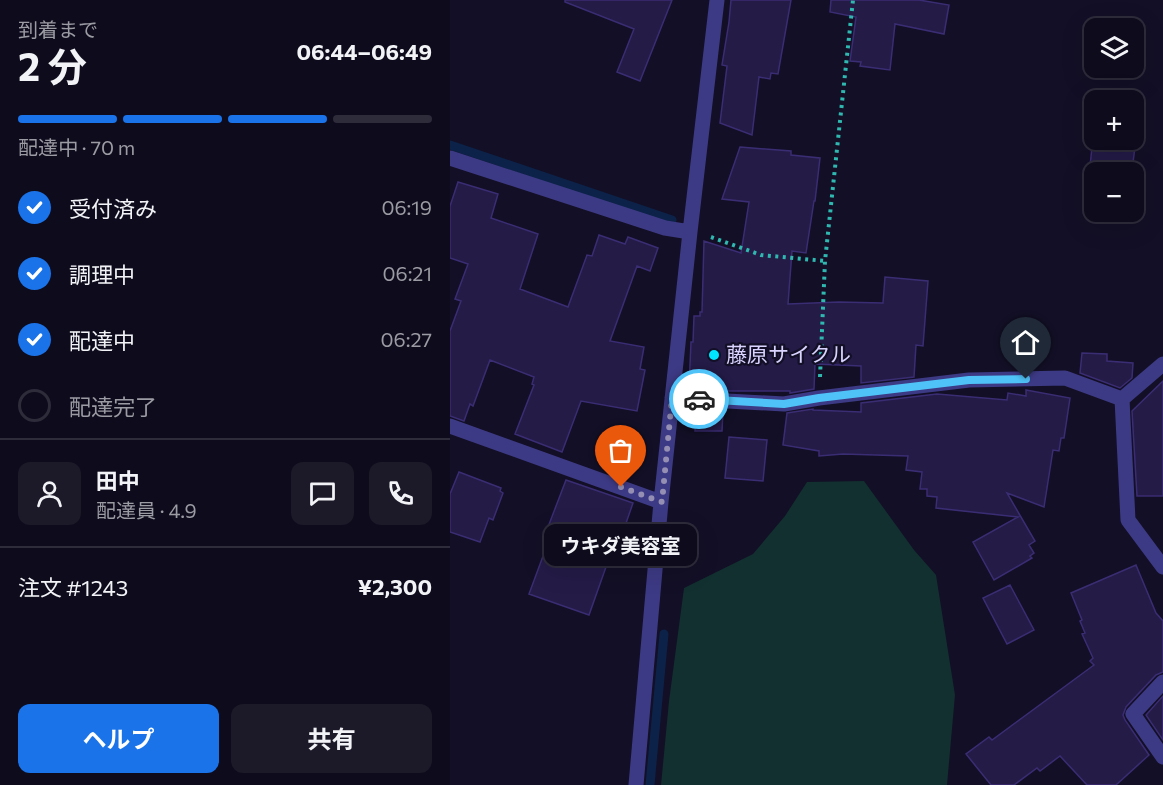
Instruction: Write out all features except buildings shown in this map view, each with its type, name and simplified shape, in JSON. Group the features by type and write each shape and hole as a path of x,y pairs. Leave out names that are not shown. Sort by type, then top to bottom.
{"street":[{"path":"636,785 672,398 717,0"},
{"path":"450,158 665,228 690,232"},
{"path":"1122,399 1163,364"},
{"path":"672,398 784,404 969,380 1065,378 1122,399"},
{"path":"1122,399 1128,520 1163,567"},
{"path":"450,426 662,502"},
{"path":"1163,682 1133,714 1163,757"}],"path":[{"path":"819,398 825,261 854,0"},
{"path":"690,232 761,255 825,261"}],"green space":[{"path":"864,481 914,550 936,575 955,695 947,785 661,785 684,588 753,554 785,516 807,482"}],"waterway":[{"path":"450,145 672,220"},
{"path":"650,785 664,634"}],"way so far":[{"path":"621,487 662,502 672,398 699,399"}],"place":[{"name":"藤原サイクル","path":"714,355"},
{"name":"ウキダ美容室","path":"621,487"}],"route":[{"path":"699,399 784,404 969,380 1026,379"}]}
